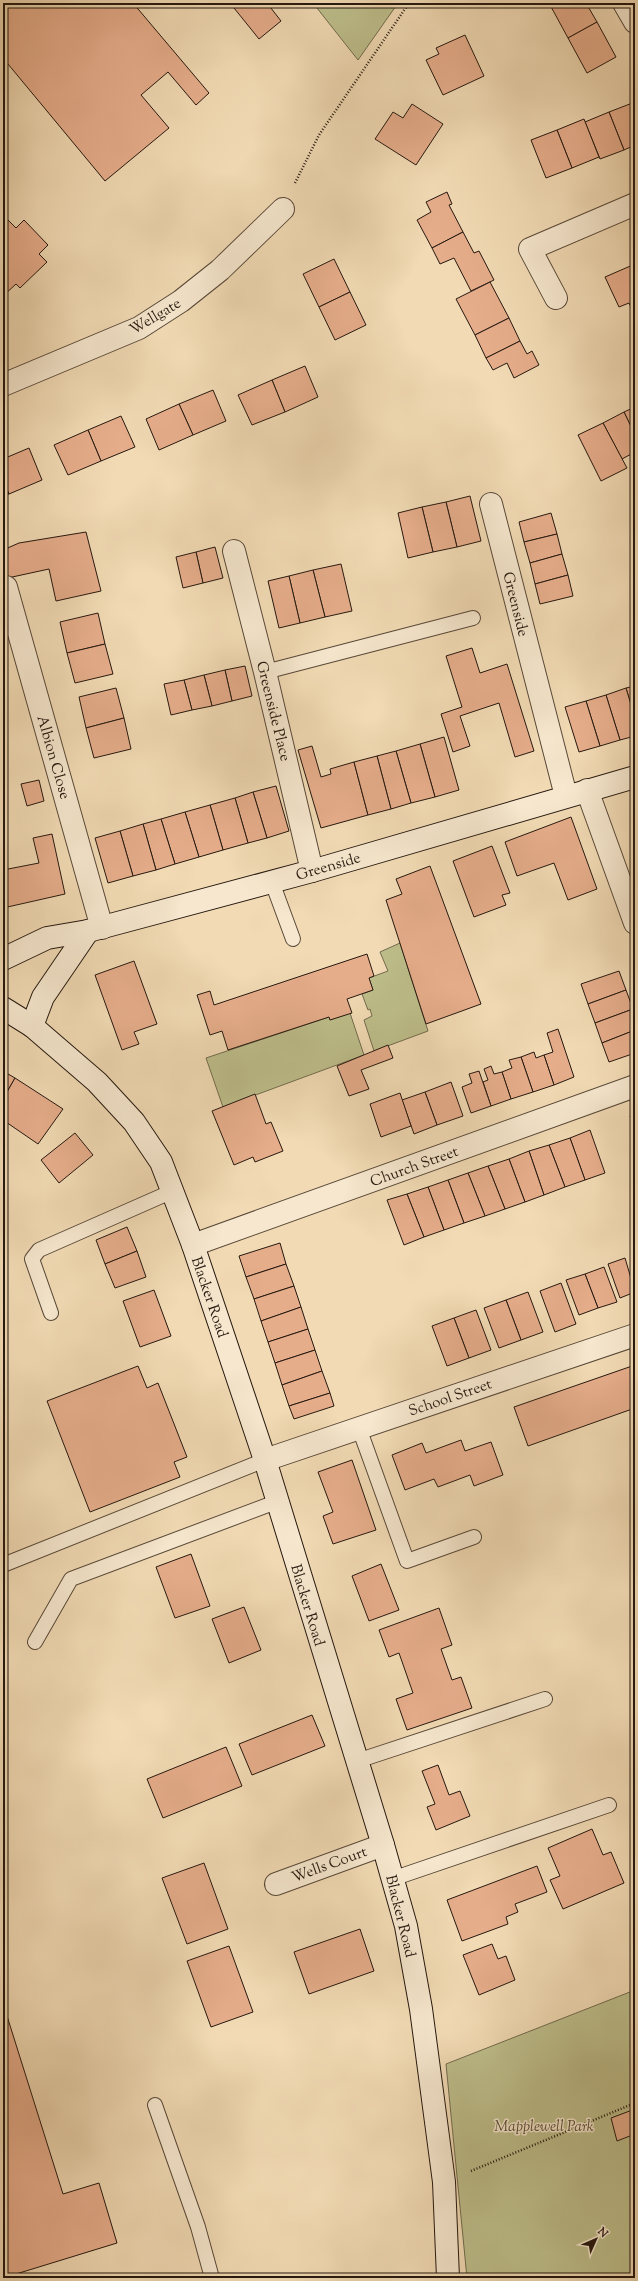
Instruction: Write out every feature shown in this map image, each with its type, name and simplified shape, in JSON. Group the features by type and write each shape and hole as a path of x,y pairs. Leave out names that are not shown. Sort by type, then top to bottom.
{"street":[{"path":"624,3 635,22"},
{"path":"556,298 530,249 635,204"},
{"name":"Wellgate","path":"3,385 145,324 181,301 220,270 283,209"},
{"name":"Greenside","path":"491,504 566,796"},
{"name":"Greenside Place","path":"234,551 265,672 312,871"},
{"name":"Albion Close","path":"6,587 95,930"},
{"name":"Greenside","path":"3,959 47,938 95,930 272,882 635,777"},
{"path":"587,790 635,923"},
{"path":"32,1026 43,997 95,930"},
{"name":"Blacker Road","path":"3,1008 32,1026 97,1082 134,1122 161,1162 193,1245 265,1460 276,1502 383,1845 406,1926 421,2009 444,2182 445,2278"},
{"name":"Church Street","path":"193,1245 635,1086"},
{"name":"School Street","path":"265,1460 635,1335"},
{"name":"Wells Court","path":"276,1884 383,1845"}],"lane":[{"path":"265,672 473,618"},
{"path":"272,882 293,939"},
{"path":"51,1314 32,1259 35,1254 39,1250 173,1191"},
{"path":"359,1428 406,1561 474,1537"},
{"path":"3,1565 265,1460"},
{"path":"35,1642 71,1579 276,1502"},
{"path":"357,1761 544,1699"},
{"path":"392,1879 608,1804"},
{"path":"155,2105 201,2234 212,2278"}],"path":[{"path":"283,209 319,135 409,3"},
{"path":"444,2182 635,2103"}],"green space":[{"path":"313,3 398,3 358,60"},
{"path":"400,943 428,1031 374,1051 364,1020 372,1016 362,994 373,990 369,978 388,971 380,952"},
{"path":"350,1013 364,1055 223,1107 206,1058 329,1017 330,1020"},
{"name":"Mapplewell Park","path":"635,1990 635,2278 467,2278 446,2064"}],"building":[{"path":"3,3 133,3 209,93 196,105 168,72 141,95 169,128 105,181 3,58"},
{"path":"230,3 267,3 281,21 259,39"},
{"path":"549,3 586,3 597,22 568,38"},
{"path":"597,22 616,57 587,73 568,38"},
{"path":"465,35 484,76 443,95 426,60 439,54 436,48"},
{"path":"635,102 635,145 624,150 609,112"},
{"path":"412,104 443,124 416,165 375,139 393,112 403,118"},
{"path":"609,112 624,150 600,159 585,122"},
{"path":"584,119 599,157 572,168 557,130"},
{"path":"557,130 572,168 546,178 531,140"},
{"path":"447,192 452,204 449,205 463,232 432,248 417,220 431,212 426,202"},
{"path":"3,215 16,228 24,220 48,245 39,254 47,262 20,288 16,284 3,296"},
{"path":"463,232 474,253 479,251 494,280 471,291 454,258 440,264 432,248"},
{"path":"334,259 350,292 319,307 303,274"},
{"path":"635,264 635,315 629,303 619,307 605,277"},
{"path":"490,282 509,318 475,335 456,299"},
{"path":"350,292 366,325 335,340 319,307"},
{"path":"509,318 520,341 486,358 475,335"},
{"path":"520,341 527,354 532,351 539,365 514,378 507,363 493,370 486,358"},
{"path":"305,366 318,397 285,412 272,380"},
{"path":"272,380 285,412 252,425 238,395"},
{"path":"213,390 226,421 193,435 179,404"},
{"path":"179,404 193,435 159,450 146,419"},
{"path":"635,407 635,435 624,412"},
{"path":"624,412 635,435 635,452 622,459 603,423"},
{"path":"121,416 135,447 101,461 88,430"},
{"path":"603,423 627,468 601,481 578,435"},
{"path":"88,430 101,461 68,475 54,445"},
{"path":"29,448 42,480 9,494 3,481 3,459"},
{"path":"3,481 9,494 3,496"},
{"path":"470,496 481,541 457,547 446,502"},
{"path":"446,502 457,547 433,552 422,507"},
{"path":"422,507 433,552 408,558 398,513"},
{"path":"551,513 557,534 524,542 519,522"},
{"path":"86,532 101,591 56,601 49,569 3,579 3,550 19,543"},
{"path":"557,534 562,554 530,563 524,542"},
{"path":"215,547 223,578 203,583 196,552"},
{"path":"196,552 203,583 183,588 176,557"},
{"path":"562,554 568,575 535,584 530,563"},
{"path":"341,564 352,611 325,617 313,570"},
{"path":"313,570 325,617 300,623 289,576"},
{"path":"568,575 573,596 540,604 535,584"},
{"path":"289,576 300,623 279,628 268,581"},
{"path":"98,613 105,644 67,653 60,622"},
{"path":"105,644 113,674 75,683 67,653"},
{"path":"472,648 480,673 507,664 534,751 515,757 499,703 460,716 470,746 453,752 441,714 462,707 446,656"},
{"path":"245,666 252,696 232,701 225,670"},
{"path":"225,670 232,701 212,706 204,675"},
{"path":"204,675 212,706 192,710 184,680"},
{"path":"184,680 192,710 171,715 164,684"},
{"path":"635,686 635,718 626,688"},
{"path":"116,688 124,718 86,728 79,697"},
{"path":"626,688 635,718 635,736 620,740 606,695"},
{"path":"606,695 620,740 600,746 586,701"},
{"path":"586,701 600,746 579,752 565,707"},
{"path":"124,718 131,749 94,758 86,728"},
{"path":"444,737 459,790 435,797 420,744"},
{"path":"420,744 435,797 411,803 396,751"},
{"path":"312,746 321,777 331,774 330,769 354,762 368,815 321,828 298,750"},
{"path":"396,751 411,803 391,809 377,756"},
{"path":"377,756 391,809 368,815 354,762"},
{"path":"39,780 44,801 27,806 21,784"},
{"path":"276,786 289,831 267,838 253,792"},
{"path":"253,792 267,838 248,843 235,798"},
{"path":"235,798 248,843 223,850 210,805"},
{"path":"210,805 223,850 199,857 185,812"},
{"path":"185,812 199,857 175,864 161,819"},
{"path":"571,817 597,889 568,900 554,863 517,876 505,842"},
{"path":"161,819 175,864 156,870 143,824"},
{"path":"143,824 156,870 133,876 120,831"},
{"path":"120,831 133,876 108,883 95,838"},
{"path":"52,834 65,894 3,908 3,870 39,863 33,838"},
{"path":"492,846 510,893 502,895 506,905 474,917 453,861"},
{"path":"430,866 481,1004 426,1024 386,900 402,894 396,879"},
{"path":"367,954 374,976 369,978 373,990 347,999 352,1013 330,1020 329,1017 228,1050 222,1031 210,1035 197,995 210,991 214,1005"},
{"path":"134,961 157,1024 134,1032 139,1044 122,1050 95,975"},
{"path":"619,971 626,990 588,1004 581,984"},
{"path":"626,990 633,1009 595,1023 588,1004"},
{"path":"633,1009 635,1030 602,1043 595,1023"},
{"path":"558,1029 574,1077 554,1085 544,1055 553,1052 547,1033"},
{"path":"635,1030 635,1053 609,1062 602,1043"},
{"path":"388,1045 393,1058 361,1070 369,1089 349,1096 337,1066"},
{"path":"534,1052 536,1058 544,1055 554,1085 533,1092 521,1057"},
{"path":"521,1057 533,1092 511,1099 502,1072 512,1068 509,1060"},
{"path":"491,1066 494,1074 502,1072 511,1099 491,1106 483,1082 488,1080 484,1069"},
{"path":"3,1071 15,1078 3,1099"},
{"path":"479,1071 491,1106 471,1113 462,1087 472,1083 469,1074"},
{"path":"15,1078 63,1109 38,1144 3,1120 3,1099"},
{"path":"451,1082 463,1116 437,1125 425,1092"},
{"path":"425,1092 437,1125 414,1134 402,1100"},
{"path":"400,1093 411,1126 381,1137 370,1104"},
{"path":"255,1094 266,1124 271,1122 283,1151 255,1162 253,1157 234,1165 212,1111"},
{"path":"635,1114 635,1130 630,1116"},
{"path":"590,1130 605,1173 585,1180 570,1138"},
{"path":"75,1133 93,1155 59,1183 41,1160"},
{"path":"570,1138 585,1180 565,1187 549,1145"},
{"path":"549,1145 565,1187 544,1195 529,1151"},
{"path":"529,1151 544,1195 525,1202 509,1159"},
{"path":"509,1159 525,1202 505,1209 488,1166"},
{"path":"488,1166 505,1209 485,1216 468,1173"},
{"path":"468,1173 485,1216 464,1223 448,1180"},
{"path":"448,1180 464,1223 444,1230 428,1187"},
{"path":"428,1187 444,1230 424,1237 407,1194"},
{"path":"407,1194 424,1237 404,1245 387,1200"},
{"path":"127,1227 137,1251 105,1264 96,1240"},
{"path":"280,1243 286,1264 246,1277 239,1256"},
{"path":"137,1251 146,1277 115,1288 105,1264"},
{"path":"625,1258 635,1292 620,1298 608,1264"},
{"path":"286,1264 294,1286 254,1299 246,1277"},
{"path":"604,1267 617,1302 598,1308 585,1274"},
{"path":"585,1274 598,1308 579,1315 566,1280"},
{"path":"561,1283 576,1324 555,1332 540,1291"},
{"path":"294,1286 301,1307 261,1321 254,1299"},
{"path":"154,1290 171,1336 140,1347 123,1301"},
{"path":"528,1292 543,1332 521,1340 506,1300"},
{"path":"506,1300 521,1340 499,1348 484,1308"},
{"path":"301,1307 308,1329 268,1342 261,1321"},
{"path":"476,1310 491,1350 469,1358 454,1318"},
{"path":"454,1318 469,1358 447,1366 432,1326"},
{"path":"308,1329 315,1350 275,1363 268,1342"},
{"path":"315,1350 322,1371 282,1385 275,1363"},
{"path":"635,1365 635,1408 528,1446 514,1407"},
{"path":"138,1366 147,1388 158,1383 187,1457 174,1462 180,1477 90,1512 47,1401"},
{"path":"322,1371 330,1393 289,1406 282,1385"},
{"path":"330,1393 334,1406 294,1419 289,1406"},
{"path":"461,1440 465,1451 491,1442 503,1475 474,1486 470,1475 438,1487 434,1479 405,1490 392,1455 422,1443 426,1453"},
{"path":"352,1460 376,1530 333,1544 323,1516 333,1512 318,1472"},
{"path":"191,1554 210,1606 175,1618 156,1567"},
{"path":"381,1564 399,1610 369,1621 352,1576"},
{"path":"244,1607 261,1650 229,1663 212,1619"},
{"path":"439,1608 452,1645 441,1649 452,1680 461,1677 472,1708 407,1730 396,1699 413,1693 399,1653 389,1657 379,1630"},
{"path":"312,1715 325,1746 252,1775 239,1744"},
{"path":"226,1747 242,1786 163,1818 147,1779"},
{"path":"438,1765 449,1795 460,1791 470,1816 436,1830 427,1807 435,1804 422,1771"},
{"path":"592,1829 603,1855 611,1852 624,1883 563,1909 550,1880 560,1876 548,1848"},
{"path":"204,1863 228,1929 187,1944 162,1878"},
{"path":"537,1866 547,1892 515,1904 518,1912 506,1917 508,1924 462,1941 447,1900"},
{"path":"360,1929 374,1971 309,1994 294,1952"},
{"path":"492,1944 498,1959 506,1956 515,1980 479,1995 463,1955"},
{"path":"229,1946 253,2012 211,2027 187,1961"},
{"path":"7,2016 63,2194 99,2183 117,2243 3,2278 3,2017"},
{"path":"635,2109 635,2134 617,2141 611,2118"}]}
